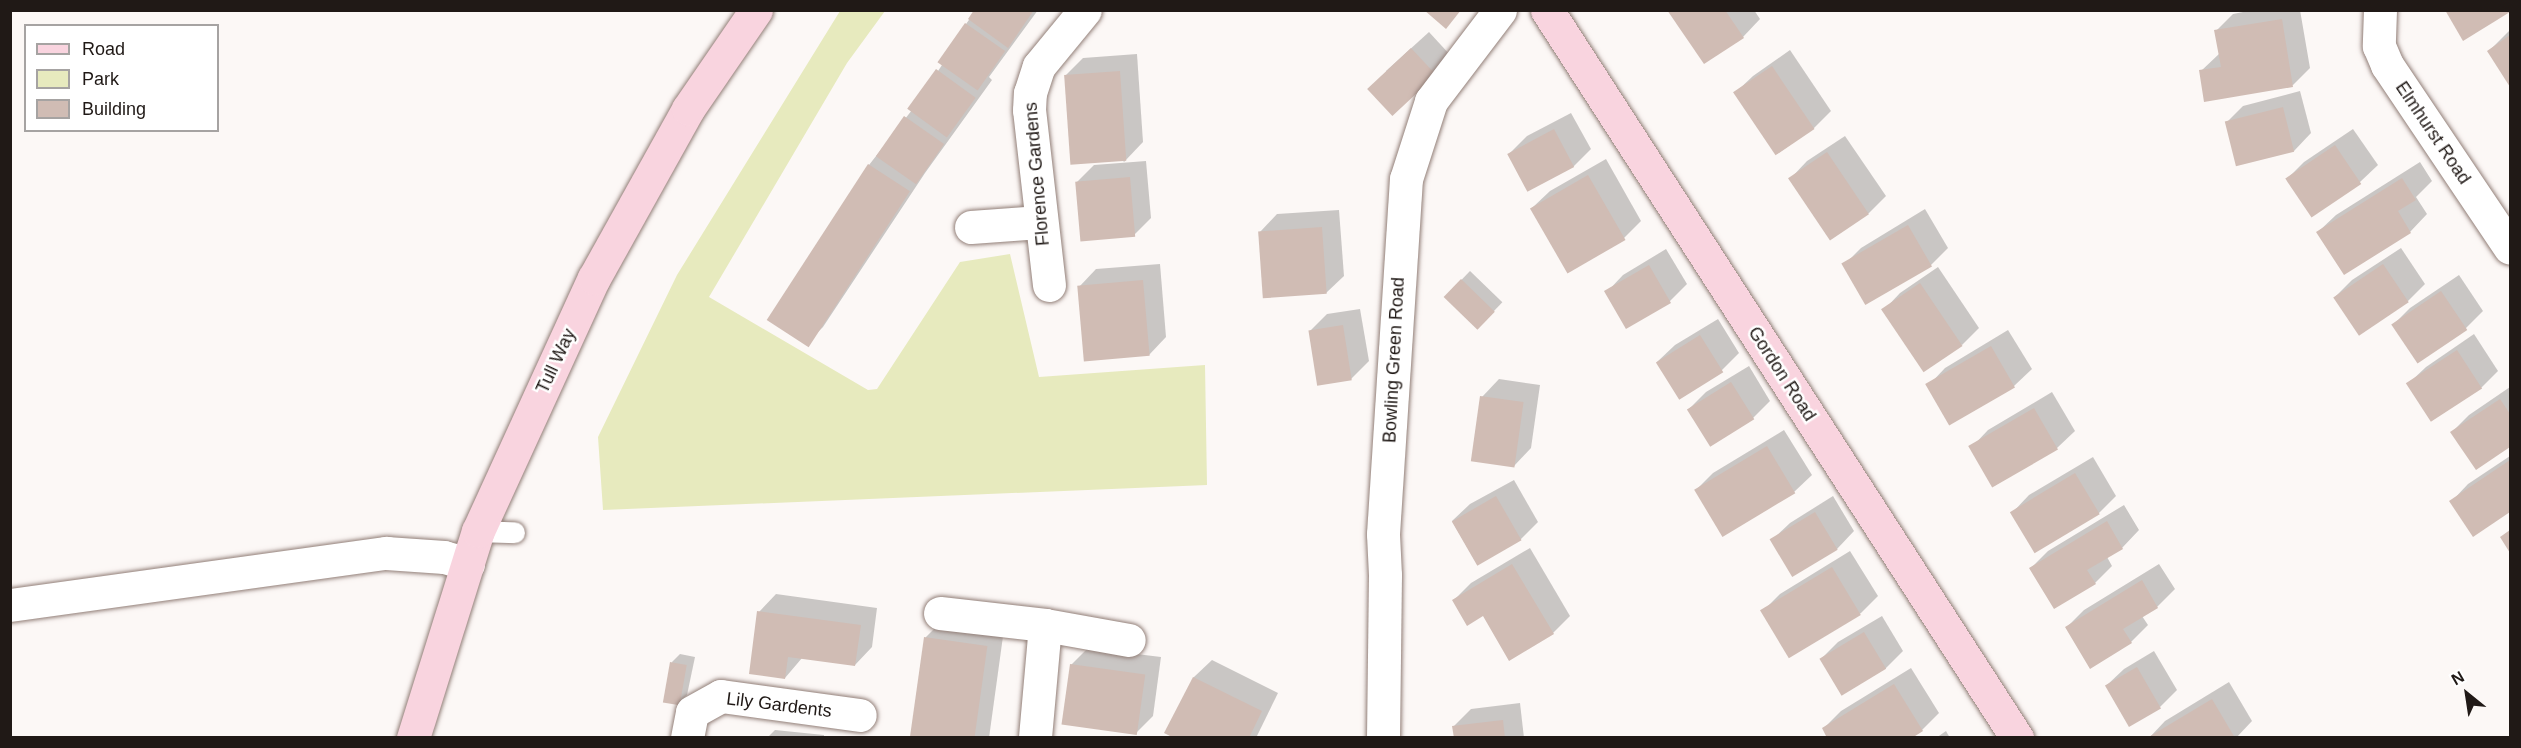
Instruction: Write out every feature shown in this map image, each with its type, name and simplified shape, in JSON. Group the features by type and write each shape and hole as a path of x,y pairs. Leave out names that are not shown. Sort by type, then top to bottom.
{"street":[{"name":"Tull Way","path":"413,738 478,531 594,278 688,109 756,10"},
{"name":"Florence Gardens","path":"1049,285 1040,222 1029,110 1030,93 1039,66 1085,10"},
{"name":"Bowling Green Road","path":"1383,738 1385,575 1383,534 1389,466 1402,201 1406,179 1431,101 1500,10"},
{"name":"Gordon Road","path":"1547,10 2017,738"},
{"name":"Elmhurst Road","path":"2380,10 2379,46 2387,65 2511,248"},
{"path":"971,227 1040,222"},
{"path":"10,605 386,553 444,557 468,564"},
{"path":"940,614 1045,625 1129,640"},
{"path":"1035,738 1045,625"},
{"name":"Lily Gardents","path":"687,738 692,712 721,696 860,715"}],"lane":[{"path":"478,531 514,532"}],"green space":[{"path":"840,11 885,11 847,63 709,297 868,390 877,389 960,262 1010,254 1039,377 1205,365 1207,485 603,510 598,437 677,275"}],"building":[{"path":"974,10 1034,10 1008,48 968,19"},
{"path":"1424,10 1461,10 1446,29"},
{"path":"1667,10 1725,10 1744,38 1704,64"},
{"path":"2445,10 2510,10 2510,12 2463,41"},
{"path":"2282,19 2293,87 2204,102 2199,70 2221,67 2214,30"},
{"path":"965,23 1005,51 978,90 937,62"},
{"path":"2510,35 2510,87 2487,51"},
{"path":"1411,48 1436,75 1392,116 1367,89"},
{"path":"1772,66 1814,129 1776,155 1733,92"},
{"path":"936,69 976,98 947,137 907,109"},
{"path":"1120,71 1126,161 1070,165 1064,75"},
{"path":"2283,107 2294,152 2236,166 2225,122"},
{"path":"904,116 944,144 916,184 876,156"},
{"path":"1554,129 1574,167 1527,192 1507,154"},
{"path":"2335,145 2361,184 2312,218 2285,179"},
{"path":"1827,152 1869,214 1830,240 1788,178"},
{"path":"868,164 910,191 809,347 767,320"},
{"path":"1588,175 1626,240 1567,273 1530,208"},
{"path":"1130,177 1135,237 1080,242 1075,182"},
{"path":"2402,178 2416,200 2398,211 2411,233 2344,275 2316,232"},
{"path":"1908,225 1932,267 1865,305 1841,264"},
{"path":"1322,227 1327,294 1263,298 1258,231"},
{"path":"2383,264 2409,302 2359,336 2333,298"},
{"path":"1649,265 1671,303 1626,329 1604,291"},
{"path":"1461,279 1495,312 1477,330 1444,297"},
{"path":"1143,280 1150,356 1084,361 1077,286"},
{"path":"1920,283 1962,346 1924,372 1881,309"},
{"path":"2441,291 2467,330 2418,364 2391,325"},
{"path":"1343,325 1352,380 1317,386 1308,330"},
{"path":"1700,335 1723,372 1679,400 1656,363"},
{"path":"1991,346 2015,388 1949,426 1925,384"},
{"path":"2457,350 2482,389 2431,422 2406,383"},
{"path":"1731,382 1754,419 1710,447 1687,410"},
{"path":"1480,396 1524,402 1514,467 1471,461"},
{"path":"2500,399 2510,414 2510,447 2476,470 2450,432"},
{"path":"2034,408 2058,450 1992,488 1968,446"},
{"path":"1767,446 1795,493 1722,537 1694,490"},
{"path":"2510,460 2510,512 2473,537 2449,501"},
{"path":"2075,473 2100,514 2035,553 2010,512"},
{"path":"1496,496 1522,540 1477,566 1452,522"},
{"path":"1815,512 1838,550 1792,577 1770,539"},
{"path":"2107,521 2123,549 2087,570 2096,584 2054,609 2029,568"},
{"path":"2510,530 2510,553 2500,537"},
{"path":"1512,564 1554,634 1509,661 1483,616 1467,626 1452,600"},
{"path":"1832,567 1861,615 1789,658 1760,610"},
{"path":"2142,580 2158,608 2123,629 2132,643 2090,669 2065,627"},
{"path":"757,611 861,625 855,666 788,657 785,679 749,674"},
{"path":"1864,632 1886,669 1842,696 1819,659"},
{"path":"924,637 987,646 974,738 910,738"},
{"path":"670,662 687,665 680,705 663,702"},
{"path":"1070,664 1145,675 1137,735 1062,724"},
{"path":"2137,667 2161,709 2129,727 2105,686"},
{"path":"1193,677 1262,711 1249,738 1174,738 1164,733"},
{"path":"1894,684 1923,731 1912,738 1827,738 1822,728"},
{"path":"2212,699 2235,738 2147,738"},
{"path":"1503,720 1505,738 1454,738 1452,726"}]}
